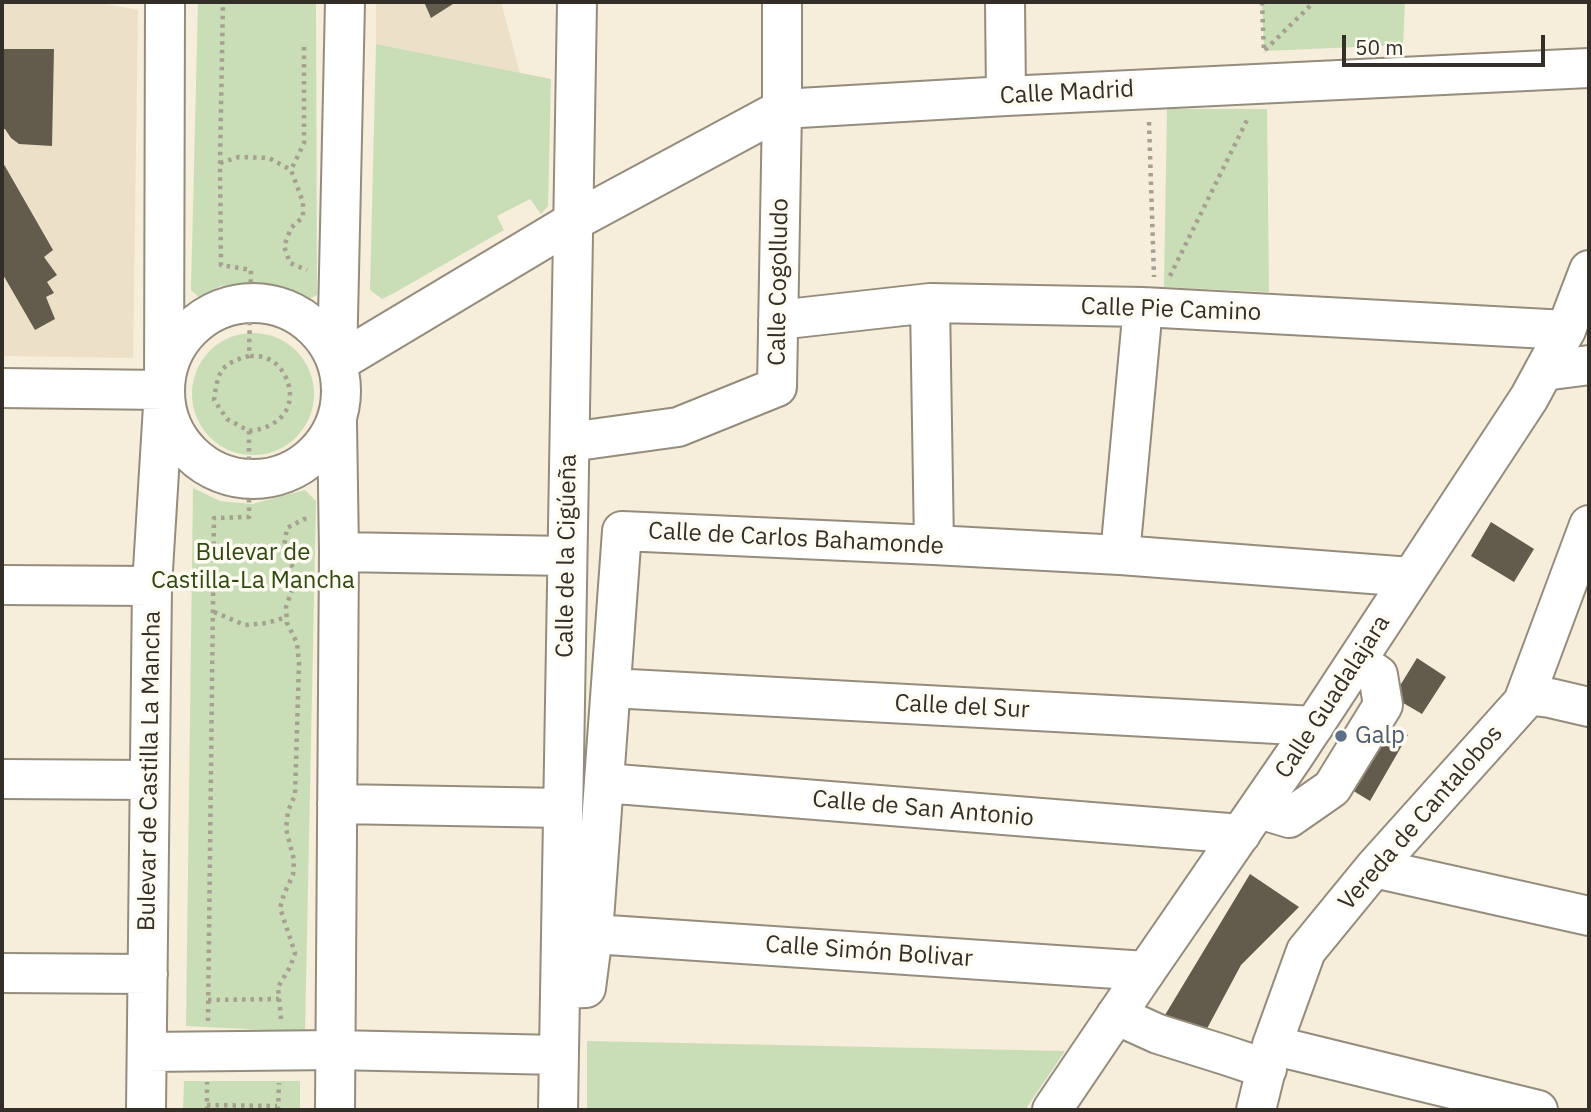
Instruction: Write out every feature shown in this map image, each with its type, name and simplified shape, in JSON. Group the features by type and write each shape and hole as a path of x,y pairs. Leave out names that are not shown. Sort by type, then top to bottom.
{"street":[{"name":"Bulevar de Castilla La Mancha","path":"146,1110 152,586 164,390 165,2"},
{"path":"335,1110 339,535 337,363 345,2"},
{"name":"Calle de la Cigúeña","path":"558,1110 577,2"},
{"name":"Calle Cogolludo","path":"570,442 678,427 778,387 782,2"},
{"path":"1005,2 1006,96"},
{"name":"Calle Madrid","path":"337,363 573,221 782,110 1149,89 1265,67 1589,68"},
{"name":"Calle Guadalajara","path":"1052,1110 1250,822 1529,398 1566,330 1589,270"},
{"name":"Bulevar de Castilla La Mancha","path":"337,363 328,343 313,326 290,311 260,303 236,304 216,310 194,324 173,350 164,390 172,428 191,456 207,468 249,481 277,478 301,467 320,451 337,422"},
{"path":"930,303 933,545"},
{"name":"Calle Pie Camino","path":"778,320 930,303 1149,307 1566,330"},
{"path":"1120,555 1149,307"},
{"path":"1544,371 1589,365"},
{"path":"2,388 164,390"},
{"name":"Vereda de Cantalobos","path":"1255,1110 1269,1057 1306,951 1374,868 1523,702 1589,525"},
{"name":"Calle de Carlos Bahamonde","path":"560,989 586,988 593,934 622,531 1120,555 1411,577"},
{"path":"339,535 567,556"},
{"path":"2,584 152,586"},
{"path":"1304,741 1318,774 1332,788 1383,705 1378,675 1357,661"},
{"name":"Calle del Sur","path":"611,688 1304,741"},
{"path":"1526,695 1589,707"},
{"path":"2,779 149,780"},
{"name":"Calle de San Antonio","path":"604,783 1250,822 1289,818 1332,788"},
{"path":"337,804 563,808"},
{"path":"1374,868 1589,916"},
{"name":"Calle Simón Bolivar","path":"593,934 1146,971"},
{"path":"2,973 148,974"},
{"path":"1116,1015 1158,1034 1225,1055 1269,1057 1538,1110"},
{"path":"147,1052 335,1050 558,1055"}],"path":[{"path":"223,2 221,265 251,270 249,356"},
{"path":"1262,2 1265,67"},
{"path":"1149,307 1265,67 1314,2"},
{"path":"291,170 304,143 304,47"},
{"path":"1149,89 1149,307"},
{"path":"220,163 239,157 269,158 291,170 303,202 303,216 291,228 284,246 290,263 306,270 339,274"},
{"path":"249,356 265,357 279,366 289,383 290,403 279,420 263,430 249,431 226,419 214,400 218,376 230,361 249,356"},
{"path":"249,431 249,517 214,518 207,1107 278,1108 281,1025 278,987 295,953 280,908 293,876 294,860 286,830 288,811 295,795 299,663 297,643 287,623 286,607 293,587 293,568 284,547 287,528 304,519 339,535"},
{"path":"214,612 245,625 267,623 287,617"},
{"path":"208,1000 279,999"}],"shaded area":[{"path":"2,2 96,2 138,10 133,358 2,356"},
{"path":"376,2 501,2 520,73 376,44"}],"green space":[{"path":"198,2 316,2 317,295 307,300 280,288 248,283 220,286 200,298 191,290"},
{"path":"1262,2 1405,2 1403,45 1264,51"},
{"path":"376,44 551,79 548,206 541,214 530,199 497,216 504,230 382,299 370,290"},
{"path":"1167,109 1267,109 1269,292 1164,287"},
{"path":"253,333 277,337 296,351 310,370 314,394 310,418 296,437 277,451 253,455 229,451 210,437 196,418 192,394 196,370 210,351 229,337"},
{"name":"Bulevar de Castilla-La Mancha","path":"193,488 220,501 252,504 305,490 316,501 305,1032 186,1026"},
{"path":"587,1041 1065,1051 1025,1110 587,1110"},
{"path":"184,1081 300,1081 300,1110 183,1110"}],"building":[{"path":"424,2 456,2 431,18"},
{"path":"2,49 54,49 52,146 19,144 2,129"},
{"path":"2,161 53,250 44,257 57,275 47,282 54,293 46,297 55,319 35,330 2,273"},
{"path":"1491,522 1534,549 1514,582 1471,556"},
{"path":"1417,658 1446,677 1422,714 1393,697"},
{"path":"1359,707 1408,735 1370,801 1322,772"},
{"path":"1250,874 1299,907 1241,965 1202,1038 1165,1015"}],"place":[{"name":"Galp","path":"1341,736"}]}
